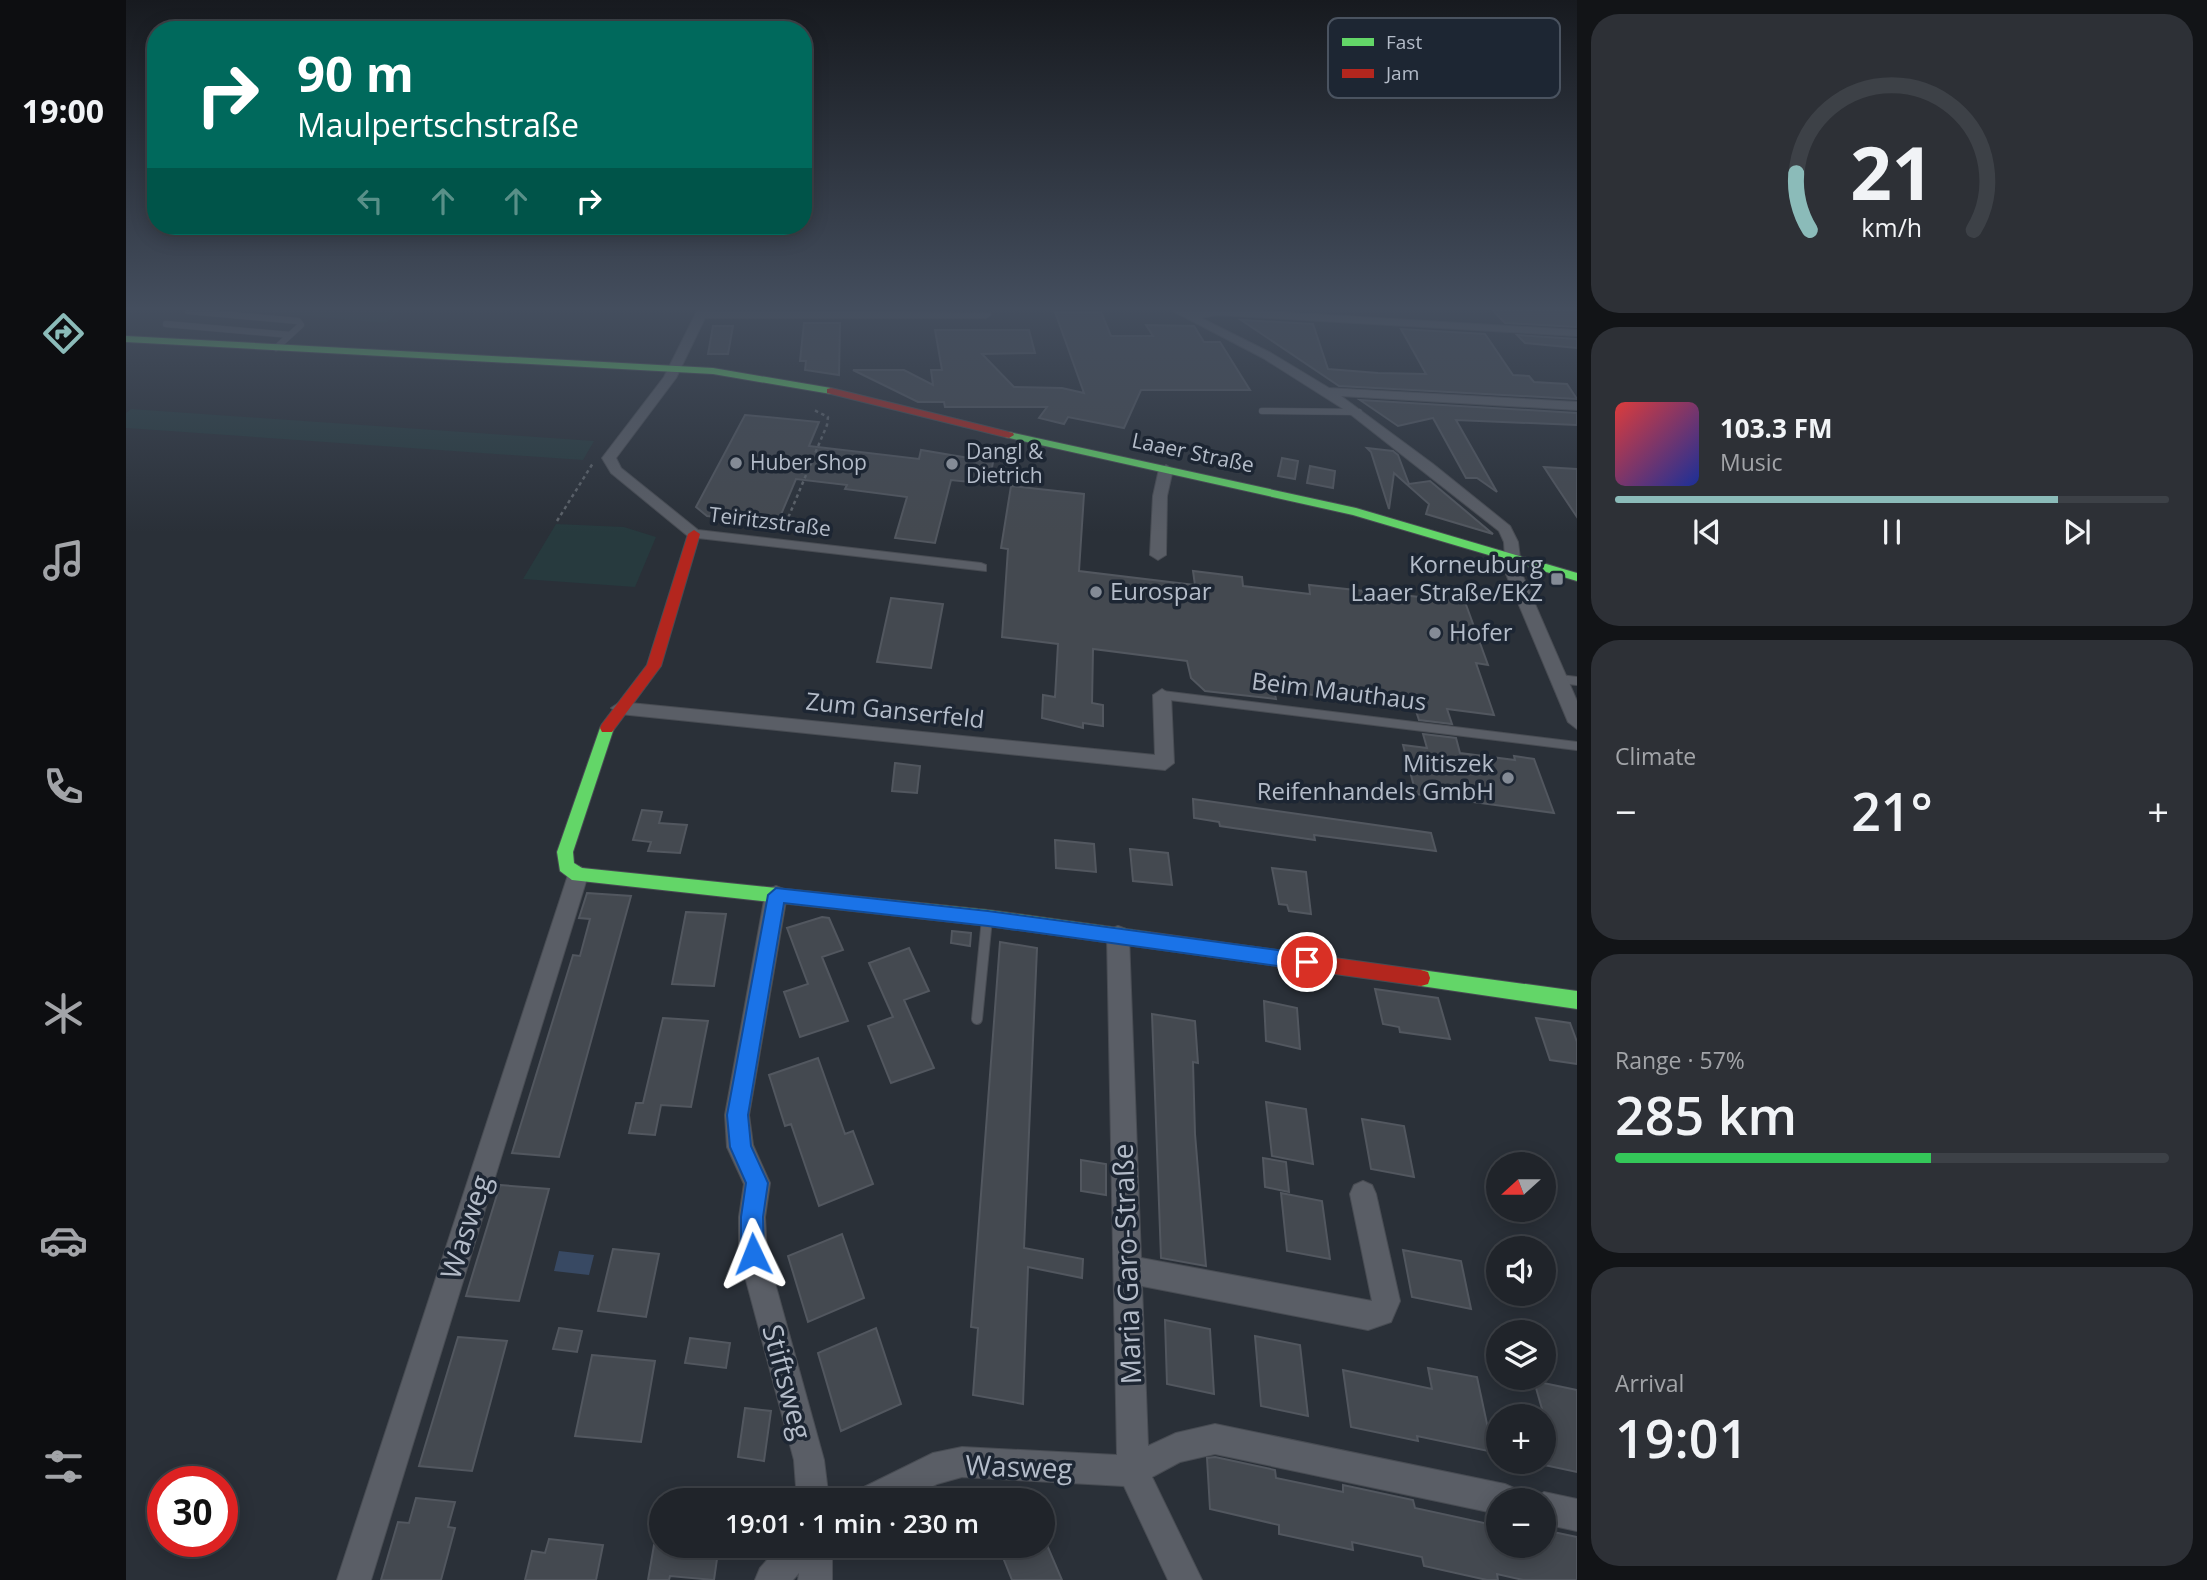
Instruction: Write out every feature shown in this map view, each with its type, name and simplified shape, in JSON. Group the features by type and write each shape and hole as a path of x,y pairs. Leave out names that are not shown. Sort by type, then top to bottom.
{"street":[{"path":"608,458 665,385"},
{"name":"Laaer Straße","path":"801,385 940,420 1351,509 1577,577"},
{"path":"1316,385 1420,456 1505,529 1514,556 1514,574 1568,680 1577,722"},
{"path":"1328,392 1577,406"},
{"name":"Teiritzstraße","path":"608,458 616,470 694,534 981,568"},
{"path":"1158,555 1160,496 1166,469"},
{"path":"694,534 654,666 608,727 565,852 565,865 578,875 988,918 1577,1000"},
{"name":"Beim Mauthaus","path":"1162,695 1165,763"},
{"name":"Zum Ganserfeld","path":"620,708 1165,763"},
{"name":"Wasweg","path":"354,1580 578,875"},
{"name":"Stiftsweg","path":"776,895 737,1115 738,1135 757,1183 752,1217 753,1254 809,1460 812,1488"},
{"name":"Maria Garo-Straße","path":"1118,936 1133,1471 1185,1580"},
{"path":"1128,1269 1368,1316 1381,1312 1386,1301 1363,1194"},
{"path":"1133,1471 1177,1448 1215,1439 1486,1496"},
{"name":"Wasweg","path":"895,1488 933,1469 962,1462 1133,1471"},
{"path":"1556,1511 1577,1515"},
{"path":"772,1580 790,1558"},
{"path":"815,1580 816,1558"}],"lane":[{"path":"1262,411 1359,412"},
{"name":"Beim Mauthaus","path":"1162,695 1577,746"},
{"path":"977,1019 988,918"}],"path":[{"path":"777,544 827,425 828,418 814,410"},
{"path":"557,521 589,465 608,458"}],"green space":[{"path":"131,409 594,441 583,460 126,428 126,413"},
{"path":"556,524 624,527 656,537 635,587 523,579"}],"water":[{"path":"559,1251 594,1255 589,1275 554,1271"}],"building":[{"path":"883,385 1012,385 1014,387 1062,388 1084,393 1081,385 1247,385 1250,390 1141,390 1124,428 1068,417 1064,424 1039,418 1047,407 945,407 944,402 918,402"},
{"path":"1337,385 1567,385 1577,399"},
{"path":"1360,400 1577,413 1577,425 1456,420 1497,492 1477,478 1466,478 1433,418 1398,426"},
{"path":"745,415 819,422 809,446 919,459 921,450 993,462 989,484 951,480 935,543 895,538 907,497 845,489 847,485 796,479 777,524 707,516 696,507"},
{"path":"1367,448 1393,451 1398,455 1409,484 1430,481 1493,534 1426,514 1429,504 1394,473 1389,509 1371,452"},
{"path":"1282,458 1298,461 1295,479 1278,476"},
{"path":"1310,466 1335,471 1333,488 1307,483"},
{"path":"1544,467 1577,469 1577,517 1555,484"},
{"path":"1011,486 1084,494 1079,571 1195,585 1193,571 1242,577 1243,586 1310,594 1309,585 1465,602 1488,665 1476,663 1494,715 1447,709 1452,724 1419,720 1415,708 1274,690 1276,699 1205,691 1191,678 1187,661 1093,649 1092,703 1103,705 1103,726 1083,723 1083,728 1042,718 1043,695 1055,697 1058,644 1002,637 1008,549 1001,548"},
{"path":"891,598 943,604 931,668 877,662"},
{"path":"1423,734 1456,738 1460,753 1515,760 1514,756 1534,759 1554,813 1416,794 1403,745 1427,748"},
{"path":"895,763 920,766 917,793 892,791"},
{"path":"1193,799 1431,833 1436,851 1314,835 1315,840 1220,826 1219,822 1194,818"},
{"path":"642,810 662,812 659,823 687,825 680,853 648,851 651,842 633,840"},
{"path":"1055,840 1094,844 1096,872 1056,868"},
{"path":"1130,849 1168,853 1172,885 1133,881"},
{"path":"1272,868 1306,872 1311,914 1289,911 1287,905 1279,904"},
{"path":"587,893 631,896 559,1157 512,1153 573,955 580,956 590,919 579,918"},
{"path":"686,912 726,914 714,986 672,984"},
{"path":"822,917 829,918 843,950 822,957 848,1021 800,1037 784,992 808,984 787,928"},
{"path":"952,931 971,933 970,946 951,943"},
{"path":"1000,942 1037,948 1024,1248 1083,1259 1082,1278 1028,1267 1023,1404 973,1395 978,1328 971,1327"},
{"path":"909,948 929,991 904,1000 934,1068 891,1083 868,1026 893,1017 869,963"},
{"path":"1375,989 1438,998 1450,1039 1400,1032 1399,1027 1383,1024"},
{"path":"1264,1001 1297,1008 1300,1049 1266,1041"},
{"path":"1152,1014 1195,1021 1198,1063 1193,1062 1195,1134 1206,1266 1161,1258"},
{"path":"663,1018 708,1021 691,1107 661,1105 655,1135 629,1133 636,1103 643,1103"},
{"path":"1536,1018 1570,1023 1577,1042 1577,1064 1550,1060"},
{"path":"818,1058 845,1134 853,1131 873,1184 819,1206 791,1124 785,1126 769,1075"},
{"path":"1266,1102 1306,1109 1313,1164 1272,1156"},
{"path":"1362,1119 1404,1126 1414,1177 1371,1169"},
{"path":"1263,1158 1286,1162 1289,1192 1265,1187"},
{"path":"1081,1160 1106,1164 1106,1195 1081,1191"},
{"path":"500,1185 549,1189 519,1301 466,1296"},
{"path":"1281,1193 1322,1201 1330,1259 1287,1251"},
{"path":"842,1234 864,1298 808,1322 788,1256"},
{"path":"613,1249 659,1254 646,1317 598,1311"},
{"path":"1403,1250 1461,1261 1471,1309 1412,1297"},
{"path":"1165,1320 1210,1329 1214,1394 1167,1384"},
{"path":"559,1328 582,1331 577,1352 553,1349"},
{"path":"876,1328 901,1404 841,1431 818,1353"},
{"path":"1255,1336 1300,1345 1308,1416 1261,1406"},
{"path":"458,1337 507,1341 472,1471 419,1466"},
{"path":"690,1338 730,1343 726,1368 685,1363"},
{"path":"592,1355 655,1361 641,1442 575,1436"},
{"path":"1428,1368 1477,1377 1486,1419 1486,1451 1417,1436 1418,1441 1351,1427 1343,1370 1432,1389"},
{"path":"1556,1386 1577,1390 1577,1472 1556,1468 1556,1404 1541,1404 1537,1390 1556,1390"},
{"path":"745,1408 771,1411 764,1461 738,1457"},
{"path":"1215,1457 1275,1470 1276,1478 1343,1492 1343,1485 1413,1500 1415,1508 1486,1523 1486,1558 1556,1558 1556,1533 1577,1537 1577,1580 1523,1580 1497,1574 1498,1580 1487,1580 1424,1566 1422,1557 1352,1542 1353,1550 1279,1534 1279,1525 1210,1509 1207,1458"},
{"path":"416,1498 455,1502 448,1527 455,1528 441,1580 381,1580 398,1522 409,1523"},
{"path":"549,1539 603,1545 596,1580 525,1580 532,1551 545,1553"},
{"path":"652,1558 717,1558 714,1580 670,1576 669,1580 648,1580"},
{"path":"1003,1558 1053,1558 1062,1580 1012,1580"}],"traffic: fast":[{"path":"794,385 831,391"},
{"path":"1009,435 1356,512 1577,577"},
{"path":"607,728 565,852 566,866 578,875 988,918 1148,940"},
{"path":"1421,978 1577,1000"}],"traffic: jam":[{"path":"831,391 1009,435"},
{"path":"607,728 654,666 694,534"},
{"path":"1148,940 1421,978"}],"place":[{"name":"Huber Shop","path":"736,463"},
{"name":"Dangl & Dietrich","path":"952,464"},
{"name":"Korneuburg Laaer Straße/EKZ","path":"1557,579"},
{"name":"Eurospar","path":"1096,592"},
{"name":"Hofer","path":"1435,633"},
{"name":"Mitiszek Reifenhandels GmbH","path":"1508,778"}],"route":[{"path":"753,1254 752,1217 757,1183 740,1147 737,1115 776,895 988,918 1307,962"}]}
